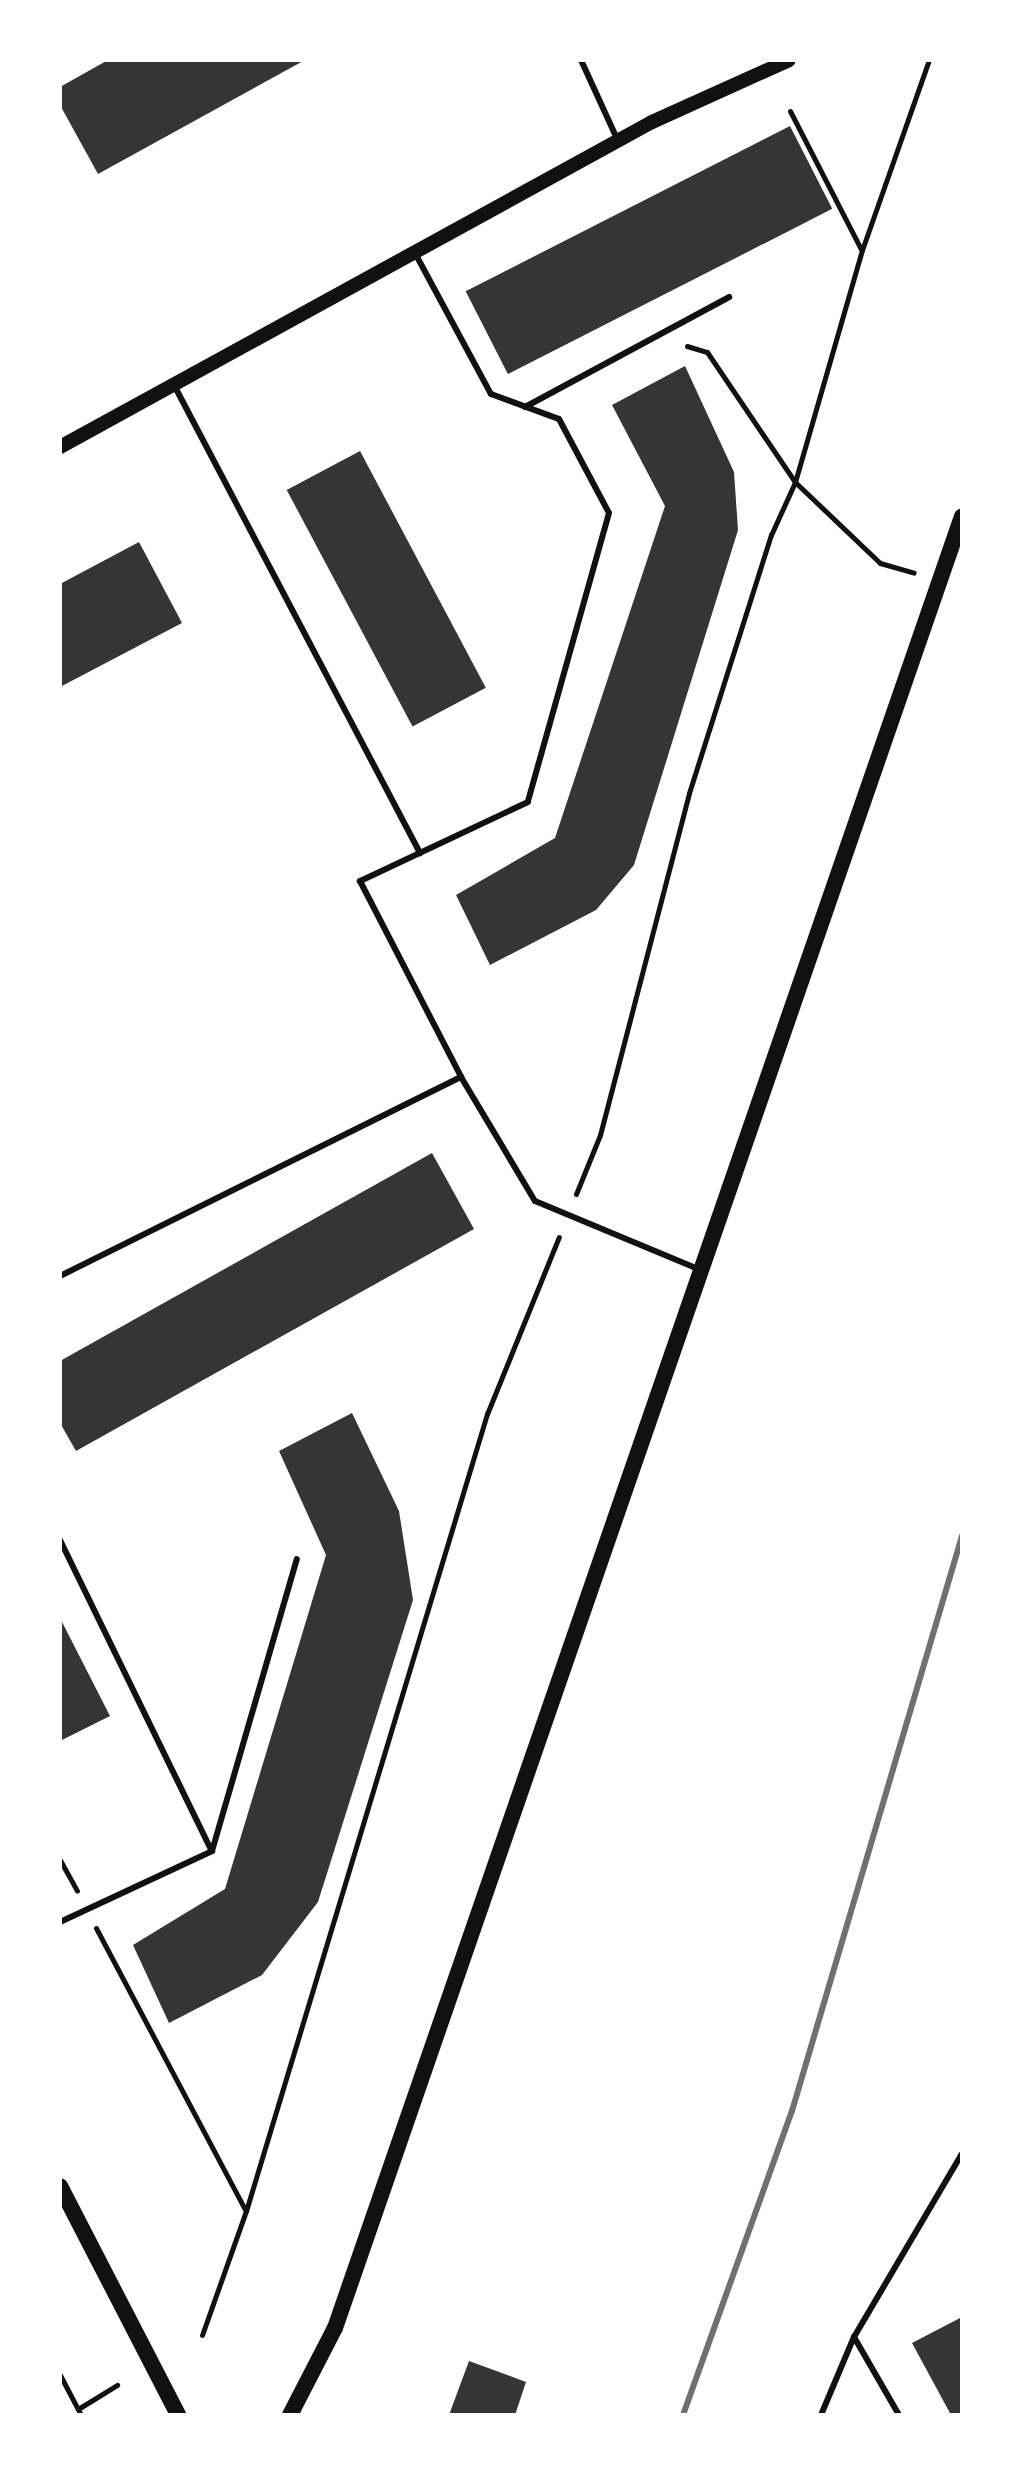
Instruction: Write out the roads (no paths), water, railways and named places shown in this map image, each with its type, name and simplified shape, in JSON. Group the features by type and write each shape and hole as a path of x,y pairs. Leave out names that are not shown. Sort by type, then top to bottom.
{"main road":[{"path":"290,2415 335,2328 962,516"},
{"path":"60,2186 178,2415"}],"street":[{"path":"60,447 618,141 789,60"}],"lane":[{"path":"581,60 618,141"},
{"path":"415,253 491,394 559,419 609,513 528,802 360,881 461,1077 535,1201 701,1270"},
{"path":"525,407 729,297"},
{"path":"174,385 420,853"},
{"path":"60,1276 461,1077"},
{"path":"60,1540 212,1851"},
{"path":"60,1922 212,1851 297,1559"},
{"path":"821,2415 854,2337 962,2154"},
{"path":"854,2337 899,2415"}],"railway":[{"path":"683,2415 792,2111 962,1536"}]}
